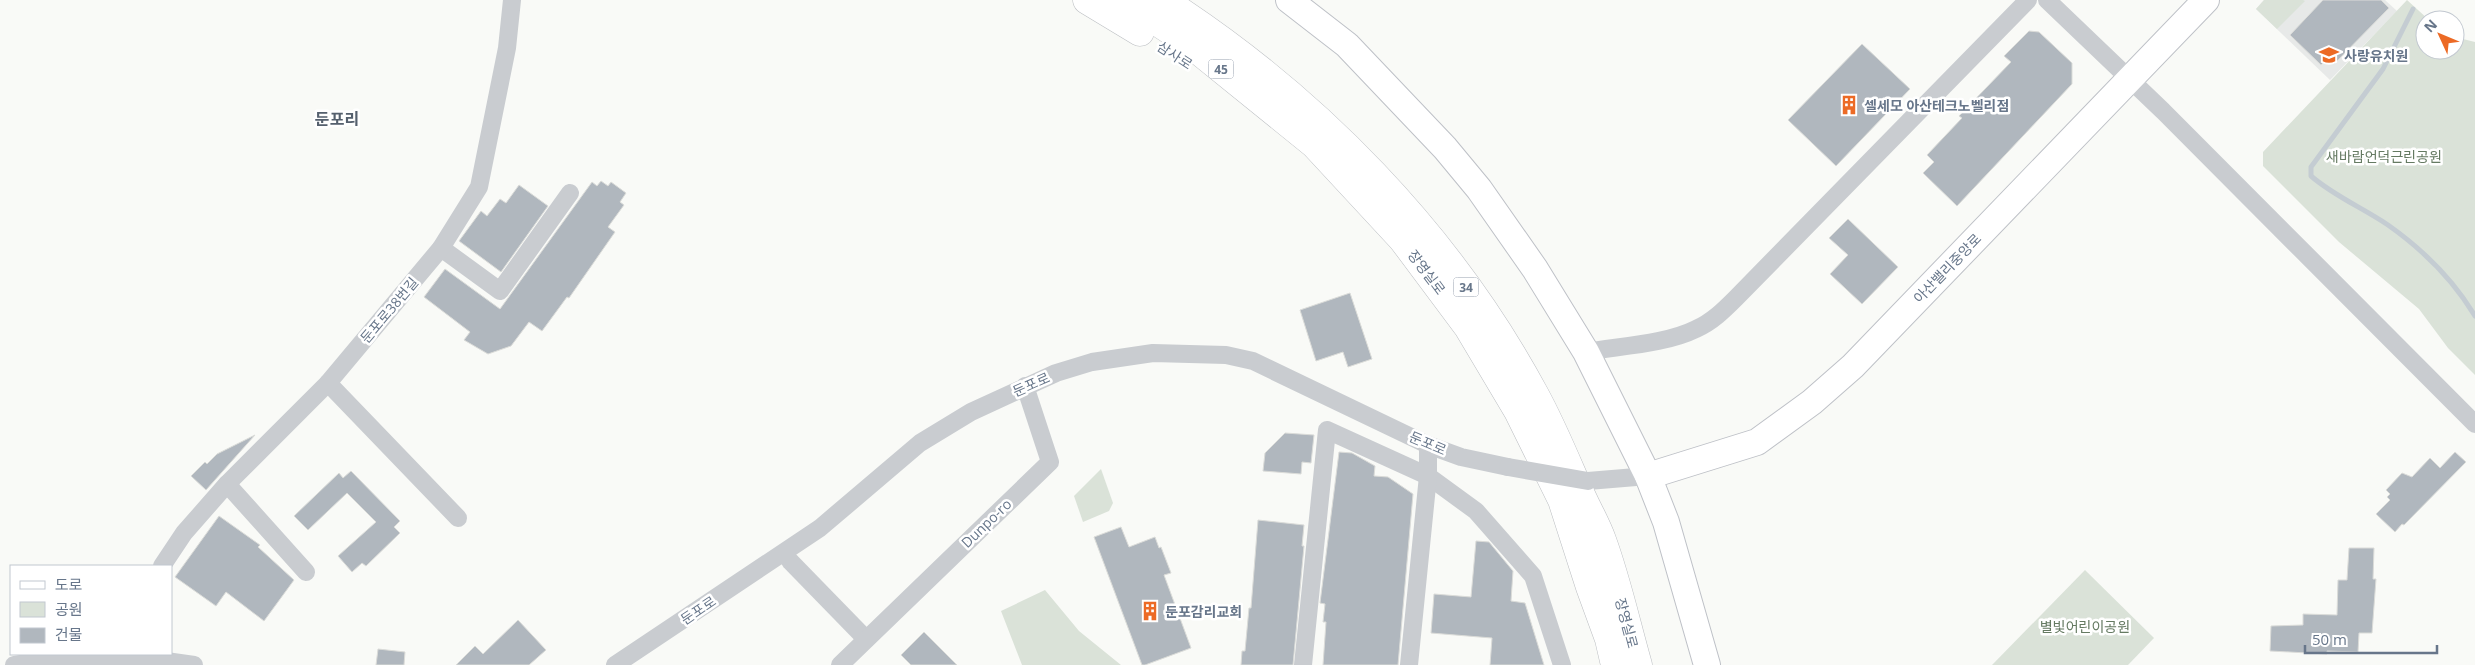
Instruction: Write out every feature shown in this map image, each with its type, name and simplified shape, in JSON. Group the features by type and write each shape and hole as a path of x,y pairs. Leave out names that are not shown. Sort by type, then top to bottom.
{"highway":[{"name":"삼사로","path":"1086,0 1314,144"},
{"name":"장영실로","path":"1124,0 1188,42 1314,144 1403,240 1468,328 1518,411 1562,500 1610,652 1616,665"},
{"name":"장영실로","path":"1163,0 1195,20 1262,71 1326,127 1381,183 1431,241 1465,286 1500,337 1554,433 1602,539 1638,665"}],"street":[{"name":"둔포로38번길","path":"163,565 184,533 227,484 328,383 441,248 479,186 507,48 512,0"},
{"path":"1289,0 1347,46 1445,148 1479,189 1535,269 1586,352 1648,476 1669,532 1707,665"},
{"path":"1586,352 1673,337 1695,330 1712,320 1736,298 2028,0"},
{"path":"2047,0 2130,79 2475,424"},
{"name":"아산밸리중앙로","path":"1648,476 1757,442 1812,402 1860,358 2206,0"},
{"path":"441,248 500,291 570,193"},
{"name":"둔포로","path":"615,665 820,528 920,443 971,412 1025,386 1056,373 1100,361 1153,353 1226,355 1252,361 1296,380 1428,445 1461,456 1508,467 1588,481 1633,479 1648,476"},
{"path":"328,383 458,518"},
{"name":"Dunpo-ro","path":"840,665 1050,462 1025,386"},
{"path":"1303,665 1327,430 1428,476 1476,511 1534,576 1562,665"},
{"path":"1409,665 1428,476 1428,445"},
{"path":"227,484 306,572"},
{"path":"790,561 866,639"},
{"path":"14,665 44,659 114,658 194,665"}],"shaded area":[{"name":"사랑유치원","path":"2264,0 2385,0 2397,11 2330,80 2256,9"}],"green space":[{"path":"2264,0 2305,1 2277,29 2256,9"},
{"name":"새바람언덕근린공원","path":"2407,0 2418,10 2415,10 2415,60 2465,60 2465,40 2475,42 2475,375 2448,348 2419,309 2339,242 2263,166 2263,152"},
{"path":"1101,469 1113,503 1109,511 1083,522 1074,496"},
{"name":"별빛어린이공원","path":"2085,570 2154,638 2128,665 1992,665"},
{"path":"1045,590 1079,631 1121,665 1022,665 1001,611"}],"building":[{"path":"2323,0 2381,0 2389,8 2334,64 2328,58 2321,65 2290,35"},
{"path":"2029,31 2039,32 2072,63 2072,84 1957,206 1923,173 1934,162 1927,155 1962,118 1959,116 2011,62 2004,56"},
{"name":"셀세모 아산테크노벨리점","path":"1862,44 1910,89 1836,166 1788,120"},
{"path":"601,181 608,186 611,182 626,193 620,202 624,205 608,227 615,232 569,298 567,297 542,331 529,322 511,346 488,354 464,340 470,332 424,297 445,269 500,309 592,182 597,186"},
{"path":"519,185 548,206 501,272 459,241 481,211 487,216 500,199 506,203"},
{"path":"1848,219 1898,267 1862,304 1830,274 1848,255 1829,238"},
{"path":"1350,293 1372,359 1348,367 1343,352 1316,361 1300,310"},
{"path":"1285,433 1314,435 1311,463 1302,462 1301,474 1263,471 1265,453"},
{"path":"255,435 206,490 191,476 205,462 207,464 217,454"},
{"path":"1339,452 1352,453 1375,466 1374,476 1388,477 1413,494 1398,665 1323,665 1326,622 1323,622 1325,604 1320,603"},
{"path":"2455,452 2466,462 2404,525 2402,524 2395,532 2376,514 2390,500 2387,497 2390,494 2386,490 2402,473 2412,477 2430,458 2440,468"},
{"path":"351,471 400,521 394,527 400,533 366,566 362,563 352,572 338,556 376,522 347,493 308,530 294,516 339,473 343,478"},
{"path":"219,516 260,545 258,547 294,580 264,621 226,592 216,606 175,577"},
{"path":"1258,520 1304,525 1302,546 1304,546 1293,665 1241,665 1242,651 1245,651 1249,608 1251,608"},
{"name":"둔포감리교회","path":"1121,527 1129,547 1155,537 1159,548 1161,547 1171,573 1164,575 1191,648 1145,665 1142,665 1094,537"},
{"path":"1476,541 1489,542 1513,571 1511,601 1525,603 1544,665 1490,665 1492,638 1431,633 1434,594 1471,597"},
{"path":"2349,548 2374,548 2373,579 2376,579 2372,633 2359,633 2358,652 2327,651 2327,654 2270,651 2271,626 2303,625 2303,614 2337,615 2338,580 2347,580"},
{"path":"518,620 546,650 529,665 456,665 475,646 483,654"},
{"path":"924,632 957,665 911,665 901,655"},
{"path":"378,649 405,652 404,665 376,665"}],"waterway":[{"path":"2413,9 2383,69 2311,167 2311,176 2329,190 2388,225 2413,244 2447,278 2475,316"}],"place":[{"name":"사랑유치원","path":"2329,55"},
{"name":"셀세모 아산테크노벨리점","path":"1849,105"},
{"name":"둔포감리교회","path":"1150,611"}],"district":[{"name":"둔포리","path":"337,119"}]}
